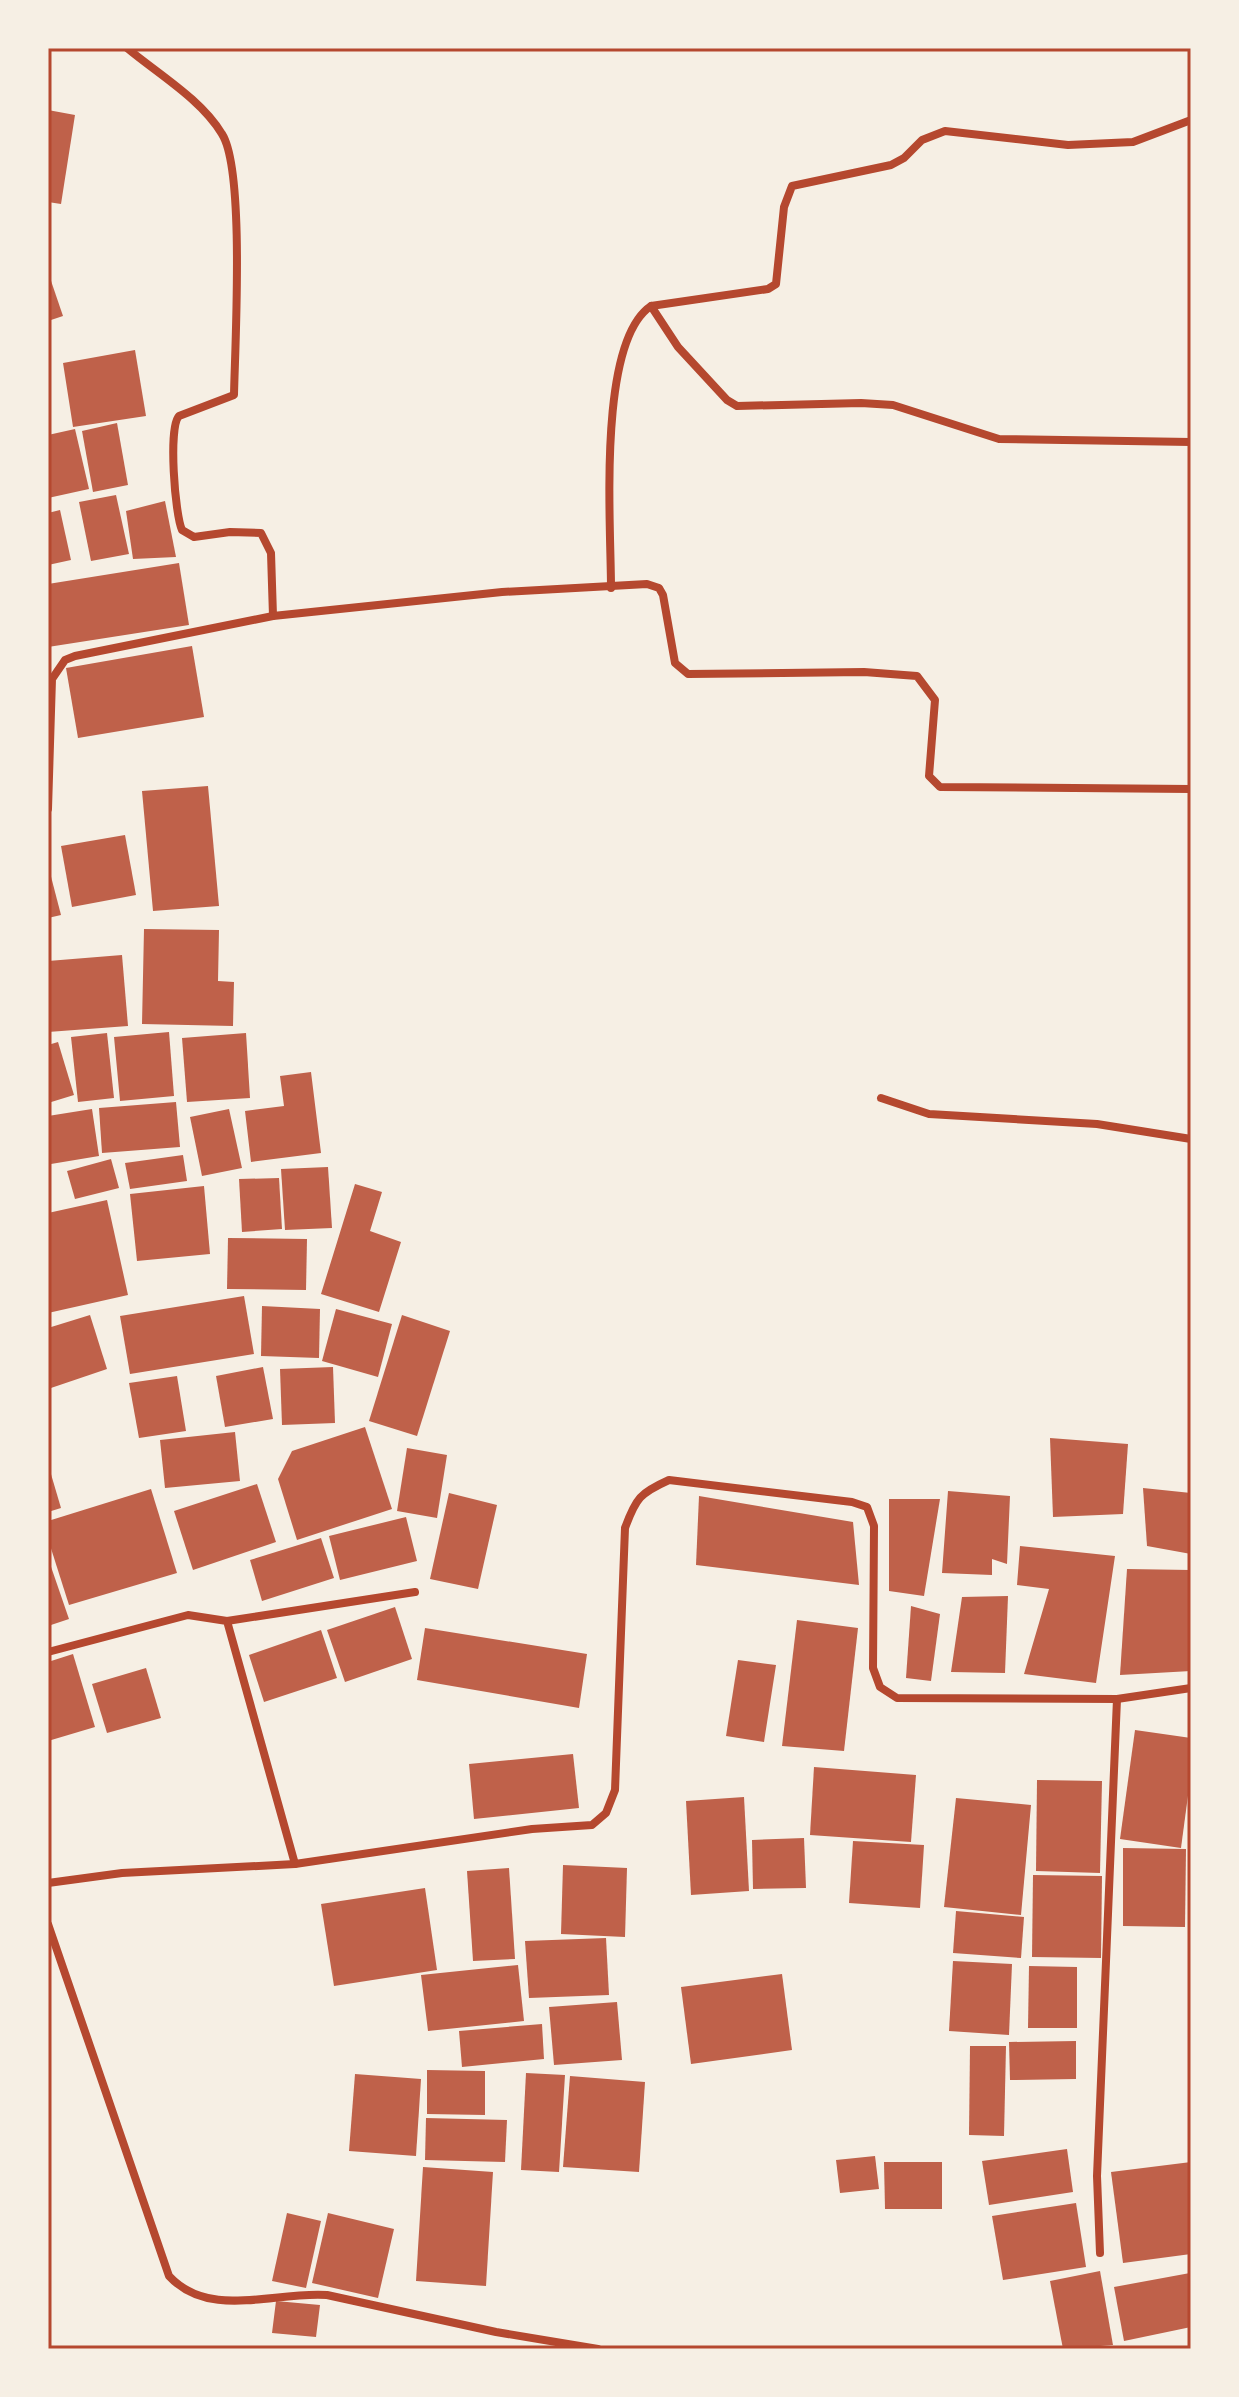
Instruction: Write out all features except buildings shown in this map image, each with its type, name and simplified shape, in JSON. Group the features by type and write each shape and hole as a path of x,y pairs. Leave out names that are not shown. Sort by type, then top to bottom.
{"street":[{"path":"127,48 206,114 222,133 232,154 236,247 234,395 179,416 173,422 171,439 182,530 194,537 230,532 261,533 271,553 273,616"},
{"path":"611,588 612,426 624,340 640,313 651,306 773,286 778,282 784,207 792,186 891,165 933,134 945,131 1081,145 1133,142 1191,120"},
{"path":"651,306 678,347 727,400 737,406 872,403 893,405 999,439 1191,442"},
{"path":"48,809 52,679 65,660 121,645 273,616 502,592 647,584 659,588 675,663 688,674 864,672 917,676 935,700 929,776 940,787 1191,789"},
{"path":"881,1098 929,1114 1097,1124 1191,1139"},
{"path":"48,1883 122,1873 295,1864 532,1829 592,1825 606,1813 615,1790 625,1528 635,1501 669,1480 852,1502 867,1507 874,1526 873,1668 880,1687 897,1698 1117,1699 1191,1688"},
{"path":"48,1652 188,1615 227,1621 415,1592"},
{"path":"227,1621 295,1864"},
{"path":"1100,2253 1097,2176 1117,1699"},
{"path":"48,1924 169,2276 183,2292 202,2299 233,2301 303,2293 327,2295 496,2332 598,2349"}]}
